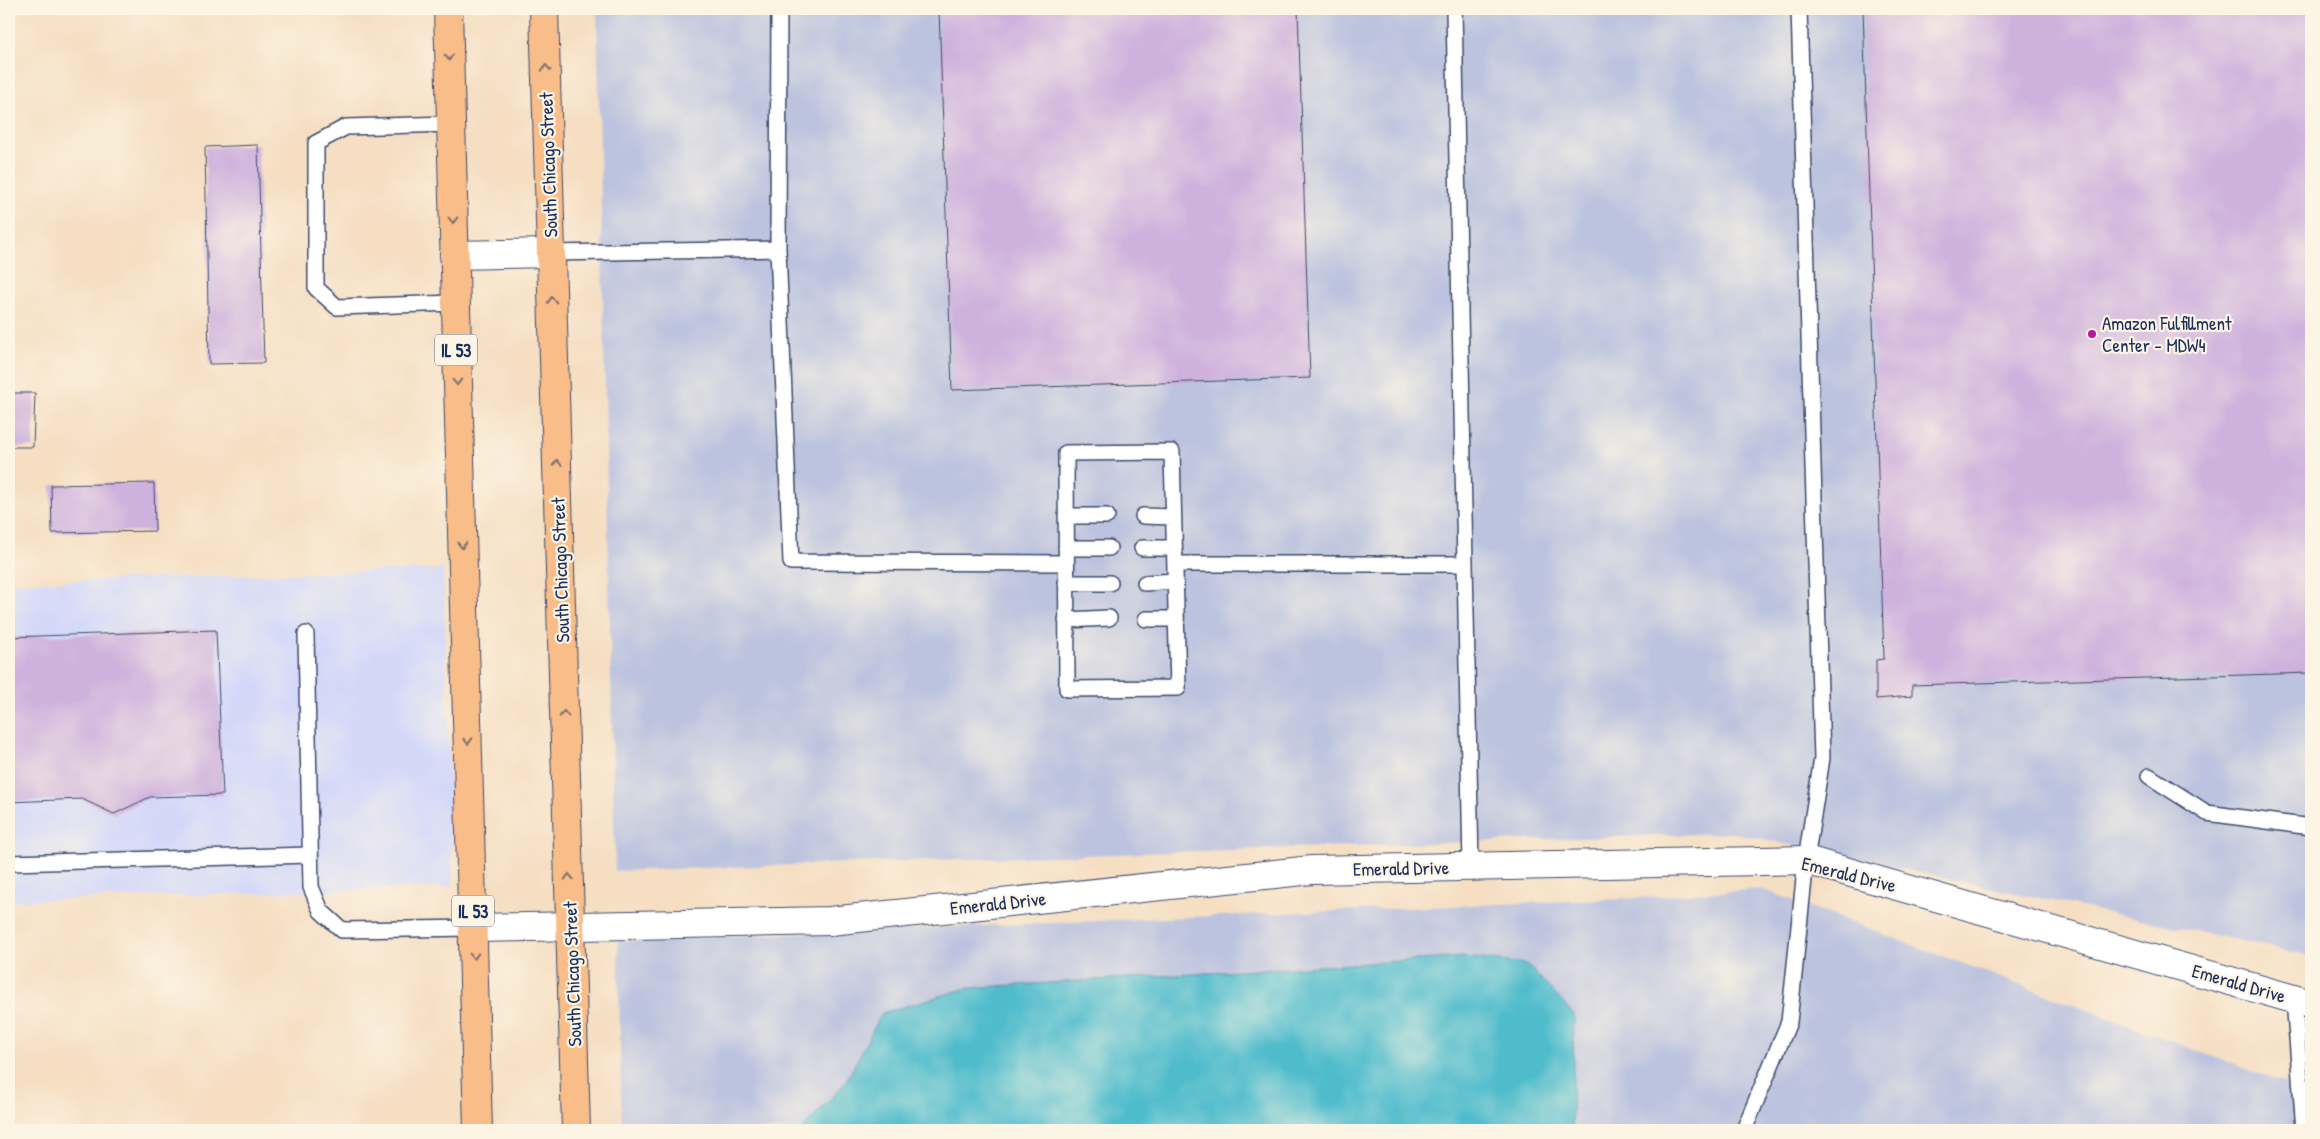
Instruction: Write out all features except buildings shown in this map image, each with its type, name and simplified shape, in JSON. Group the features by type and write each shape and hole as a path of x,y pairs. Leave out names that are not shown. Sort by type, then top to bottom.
{"main road":[{"name":"IL 53","path":"448,9 478,1130"},
{"name":"South Chicago Street","path":"544,9 576,1130"}],"street":[{"path":"454,255 551,253"},
{"name":"Emerald Drive","path":"473,928 830,921 1312,870 1806,860 2302,1002"}],"lane":[{"path":"779,9 778,249 791,562 1066,556 1109,548"},
{"path":"1454,9 1471,866"},
{"path":"1744,1130 1789,1022 1806,860 1822,758 1799,9"},
{"path":"450,124 346,127 316,143 316,288 337,306 455,303"},
{"path":"551,253 778,249"},
{"path":"1172,452 1178,688 1067,690 1066,516 1066,453 1172,452"},
{"path":"1066,516 1107,516"},
{"path":"1142,516 1173,517"},
{"path":"1142,548 1174,548"},
{"path":"1175,564 1465,564"},
{"path":"1145,582 1175,581"},
{"path":"1066,583 1110,582"},
{"path":"1066,620 1109,618"},
{"path":"1146,619 1176,619"},
{"path":"306,634 311,887 321,911 342,930 473,928"},
{"path":"2149,776 2207,813 2311,827"},
{"path":"9,863 310,855"},
{"path":"2302,1002 2304,1130"}],"shaded area":[{"path":"597,9 2311,9 2311,956 1734,833 615,871"},
{"path":"443,569 453,887 9,901 9,583"},
{"path":"1762,889 2311,1093 2311,1130 622,1130 618,941 1620,899"}],"water":[{"path":"1464,957 1527,964 1574,1015 1572,1130 802,1130 845,1083 882,1013 967,988"}],"place":[{"name":"Amazon Fulfillment Center - MDW4","path":"2092,334"}]}
